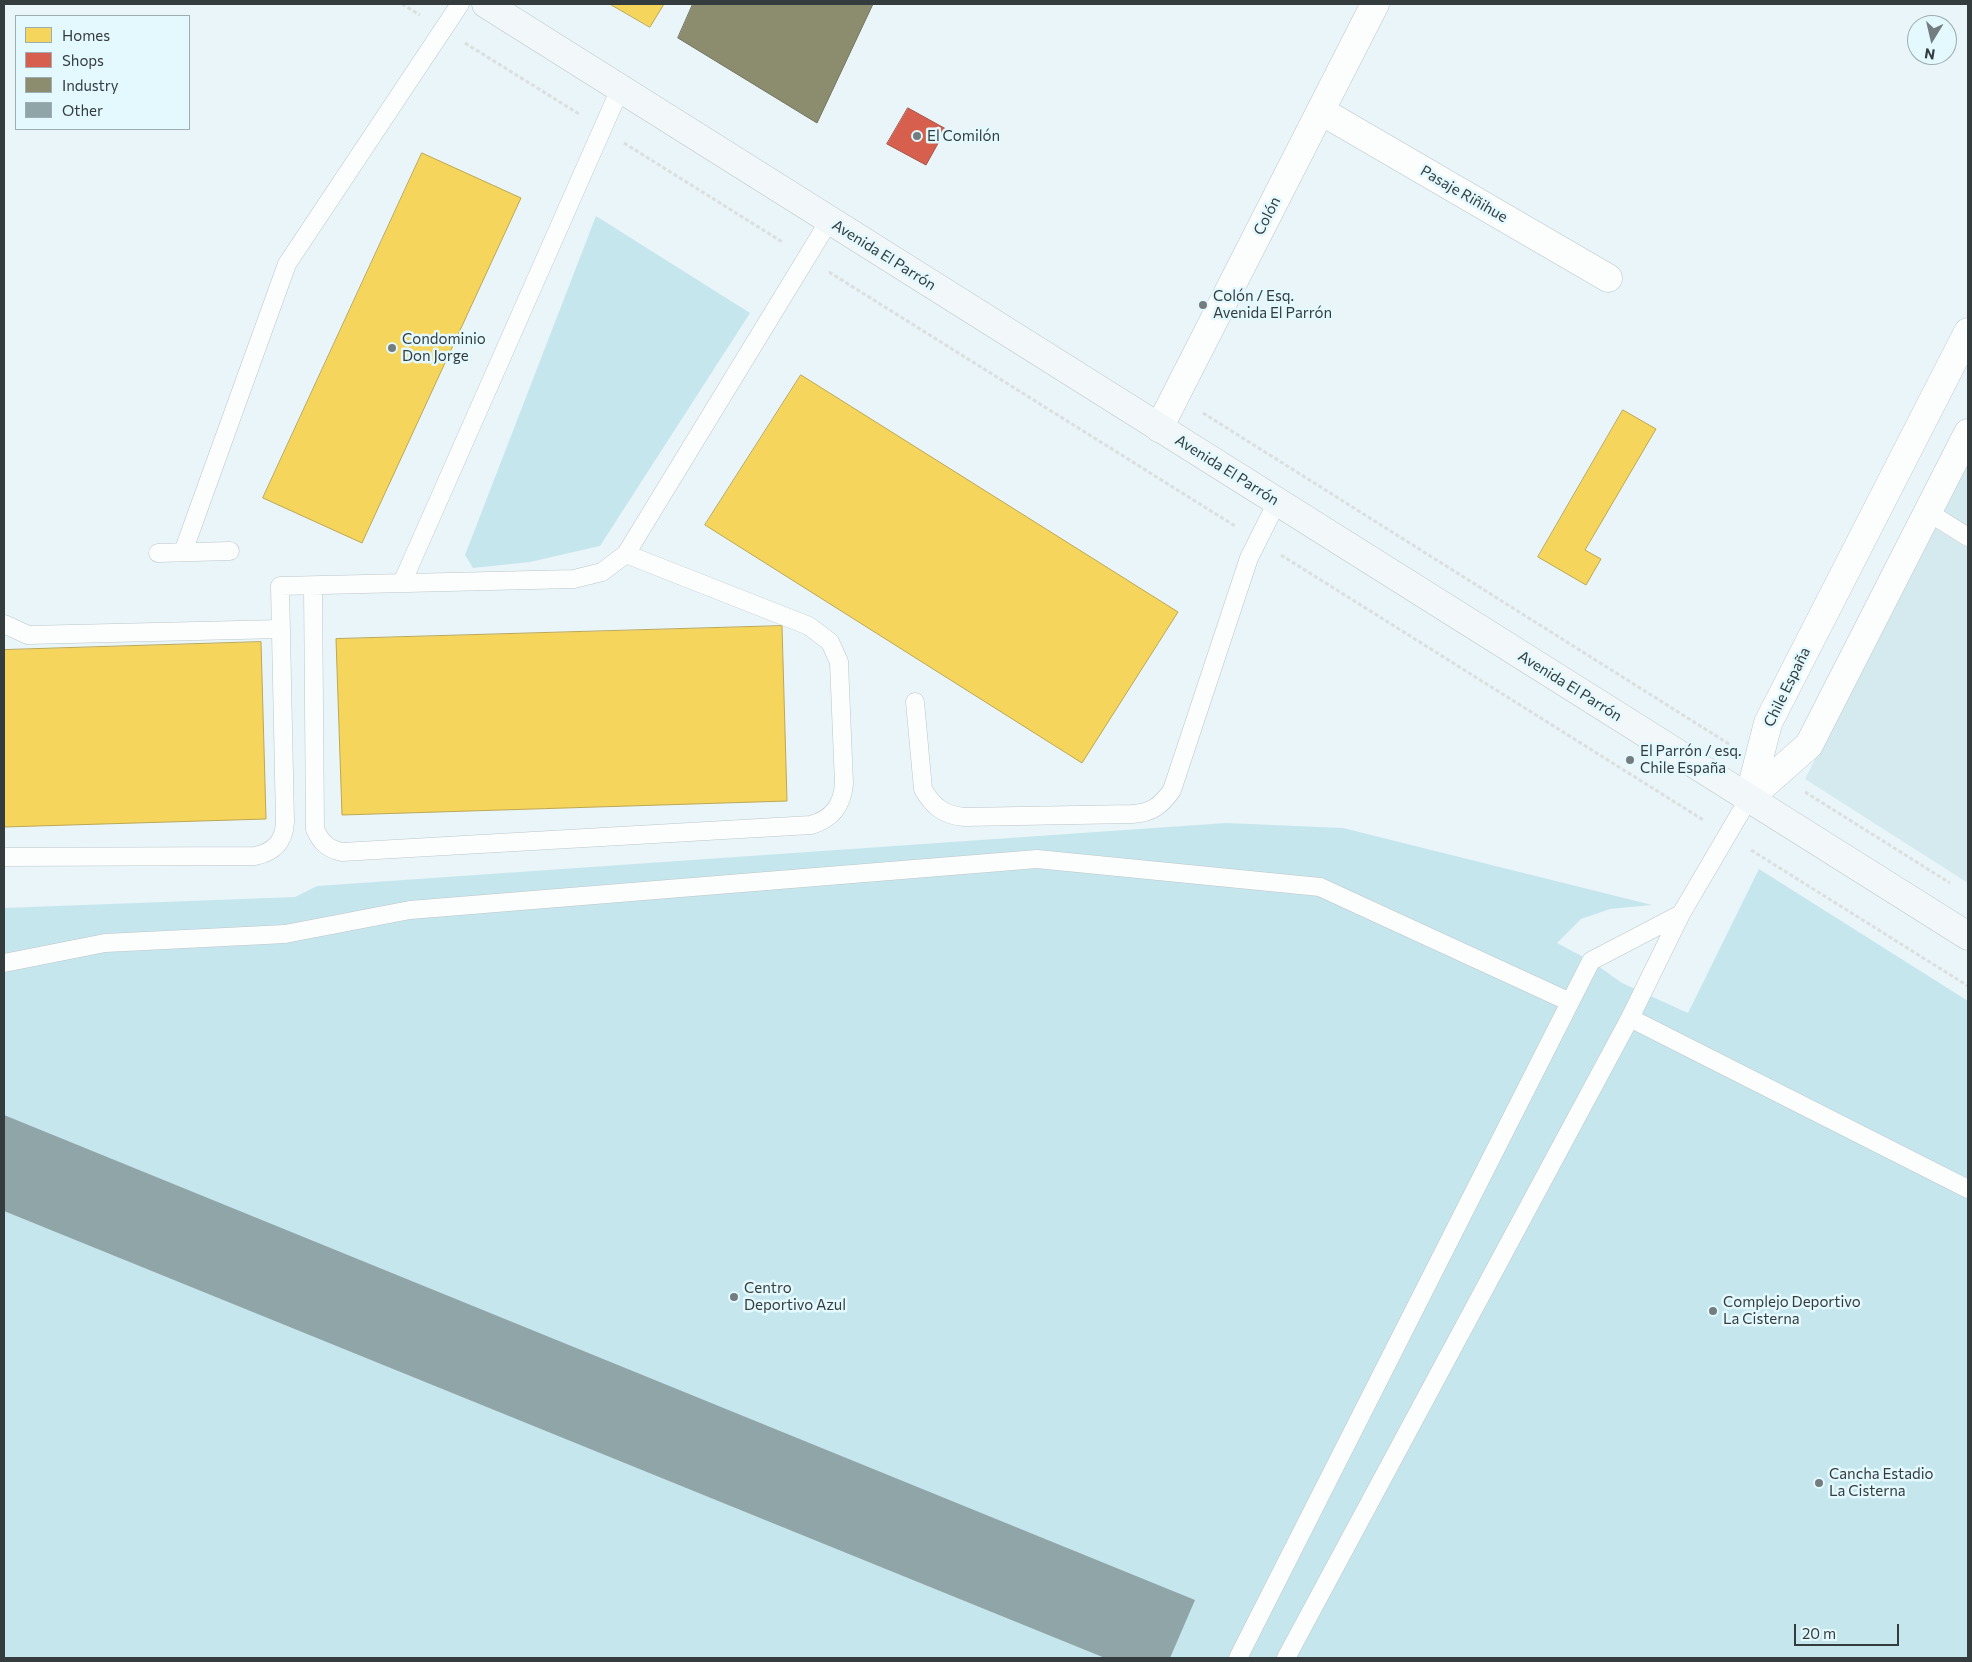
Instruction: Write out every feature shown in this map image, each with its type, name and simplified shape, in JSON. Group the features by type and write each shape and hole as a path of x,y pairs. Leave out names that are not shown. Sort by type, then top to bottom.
{"main road":[{"name":"Avenida El Parrón","path":"486,4 1968,936"}],"street":[{"name":"Colón","path":"1159,428 1375,4"},
{"name":"Pasaje Riñihue","path":"1321,110 1608,278"},
{"name":"Chile España","path":"1749,798 1768,723 1968,332"},
{"path":"1749,798 1809,745 1968,433"}],"lane":[{"path":"183,552 287,264 460,4"},
{"path":"402,583 620,89"},
{"path":"4,858 255,856 266,854 274,849 280,842 285,822 280,586 574,579 602,572 626,554 829,221"},
{"path":"915,702 923,789 934,806 951,816 1132,814 1144,813 1156,808 1172,790 1249,558 1277,502"},
{"path":"1928,512 1968,537"},
{"path":"158,553 230,551"},
{"path":"313,586 314,829 324,845 333,850 342,852 811,825 822,822 832,816 841,801 844,784 839,662 830,642 809,626 626,554"},
{"path":"4,624 28,634 281,629"},
{"path":"1286,1658 1630,1018 1681,914 1749,798"},
{"path":"4,963 104,943 285,934 410,910 1037,859 1320,887 1570,1002"},
{"path":"1238,1658 1591,961 1681,914"},
{"path":"1630,1018 1968,1189"}],"path":[{"path":"402,4 1968,986"},
{"path":"1803,790 1952,885"}],"shaded area":[{"path":"596,216 750,313 600,546 530,562 473,568 465,555"},
{"path":"1968,462 1968,883 1805,779"},
{"name":"Centro Deportivo Azul","path":"1226,823 1343,828 1652,905 1610,909 1581,919 1557,943 1591,961 1622,983 1688,1013 1759,869 1968,1001 1968,1658 4,1658 4,908 295,897 317,886"}],"building: Homes":[{"path":"610,4 664,4 650,27"},
{"name":"Condominio Don Jorge","path":"422,153 521,198 362,543 263,498"},
{"path":"801,375 1178,612 1082,763 705,525"},
{"path":"1623,410 1656,429 1585,550 1601,559 1586,585 1538,557"},
{"path":"782,626 787,801 342,815 336,639"},
{"path":"261,642 266,819 4,827 4,650"}],"building: Shops":[{"name":"El Comilón","path":"908,108 946,129 926,165 887,144"}],"building: Industry":[{"path":"693,4 873,4 817,123 678,38"}],"building: Other":[{"path":"4,1115 1195,1600 1170,1658 1105,1658 4,1211"}],"place":[{"name":"El Comilón","path":"917,136"},
{"name":"Colón / Esq. Avenida El Parrón","path":"1203,305"},
{"name":"Condominio Don Jorge","path":"392,348"},
{"name":"El Parrón / esq. Chile España","path":"1630,760"},
{"name":"Centro Deportivo Azul","path":"734,1297"},
{"name":"Complejo Deportivo La Cisterna","path":"1713,1311"},
{"name":"Cancha Estadio La Cisterna","path":"1819,1483"}]}
